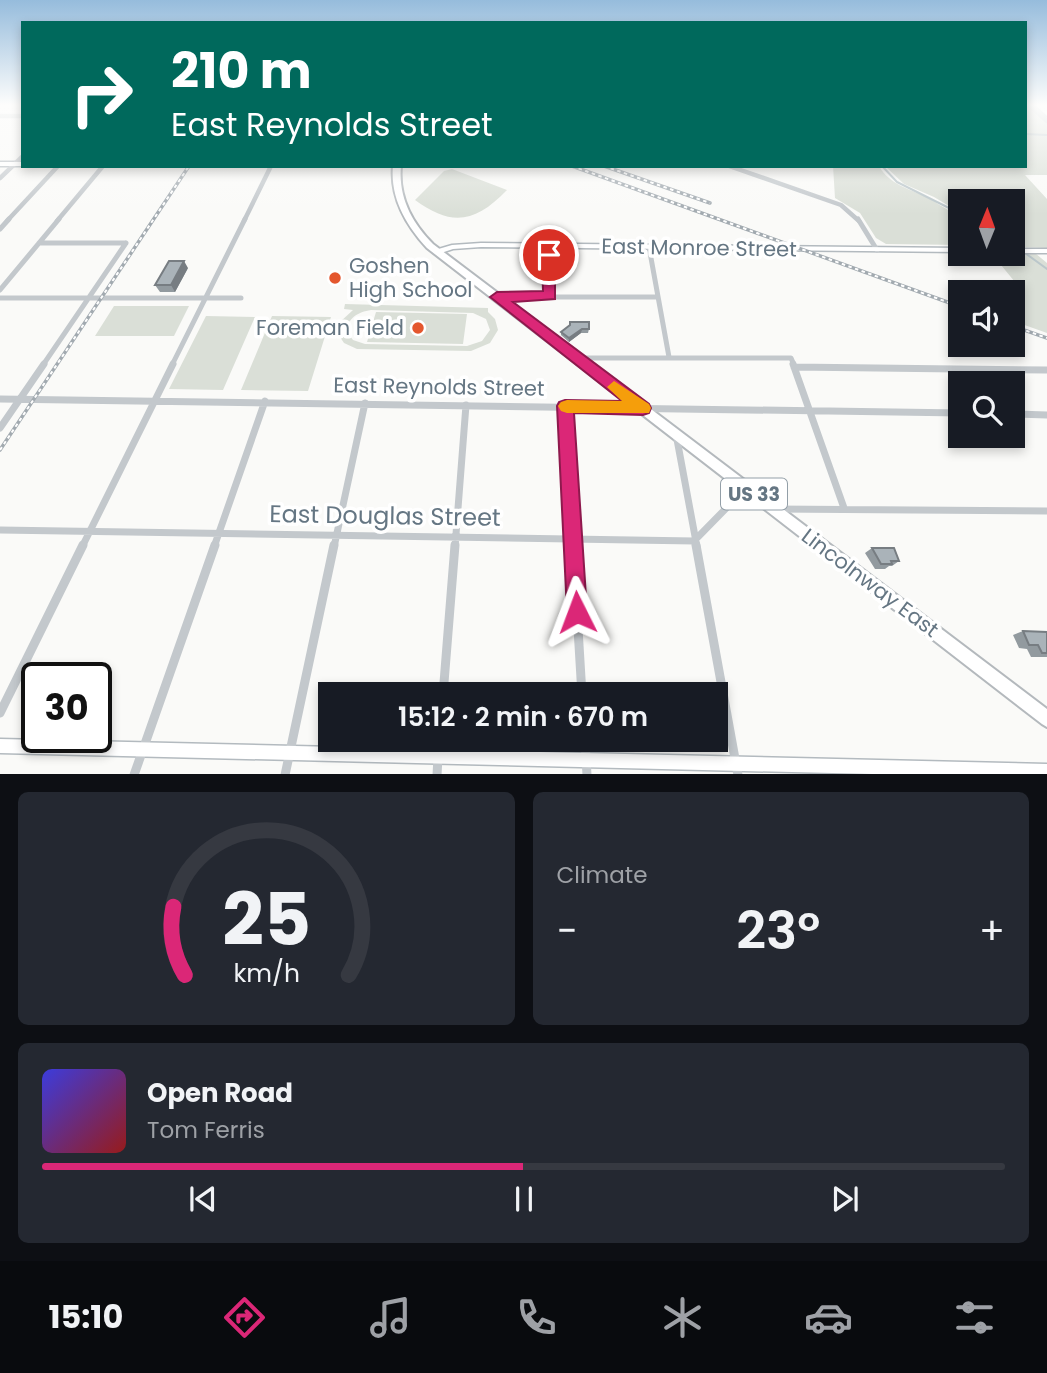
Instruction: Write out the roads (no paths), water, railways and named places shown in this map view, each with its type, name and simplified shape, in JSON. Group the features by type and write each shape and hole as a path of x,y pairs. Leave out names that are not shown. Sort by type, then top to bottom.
{"highway":[{"name":"Lincolnway East","path":"397,168 396,185 412,223 420,236 438,252 1047,719"}],"main road":[{"path":"0,164 21,164"},
{"name":"East Monroe Street","path":"438,252 467,245 948,250"},
{"path":"1026,251 1047,251"},
{"path":"0,746 438,756 586,767 1047,771"}],"street":[{"path":"0,178 21,158"},
{"path":"0,229 3,221 56,168"},
{"path":"0,290 101,168"},
{"path":"0,713 270,168"},
{"path":"735,168 841,205 856,217 877,250"},
{"path":"0,428 126,243 39,243"},
{"path":"548,246 550,296"},
{"path":"649,247 669,356"},
{"path":"497,297 658,297"},
{"path":"0,298 241,298"},
{"path":"574,358 791,358 844,508"},
{"path":"794,367 1047,370"},
{"name":"East Reynolds Street","path":"0,399 265,401 948,414"},
{"path":"134,774 265,401"},
{"path":"285,774 365,403"},
{"path":"444,682 466,405"},
{"path":"565,406 581,682"},
{"path":"1025,414 1046,415"},
{"path":"676,434 737,769"},
{"path":"694,541 746,488"},
{"path":"772,509 1047,511"},
{"name":"East Douglas Street","path":"0,530 694,541"},
{"path":"437,774 438,752"}],"waterway":[{"path":"884,168 897,182 948,208"},
{"path":"1026,254 1047,269"}],"railway":[{"path":"0,450 188,168"},
{"path":"578,168 948,302"},
{"path":"610,168 710,203"},
{"path":"1025,330 1047,338"}],"place":[{"name":"Goshen High School","path":"335,278"},
{"name":"Foreman Field","path":"418,328"}]}
